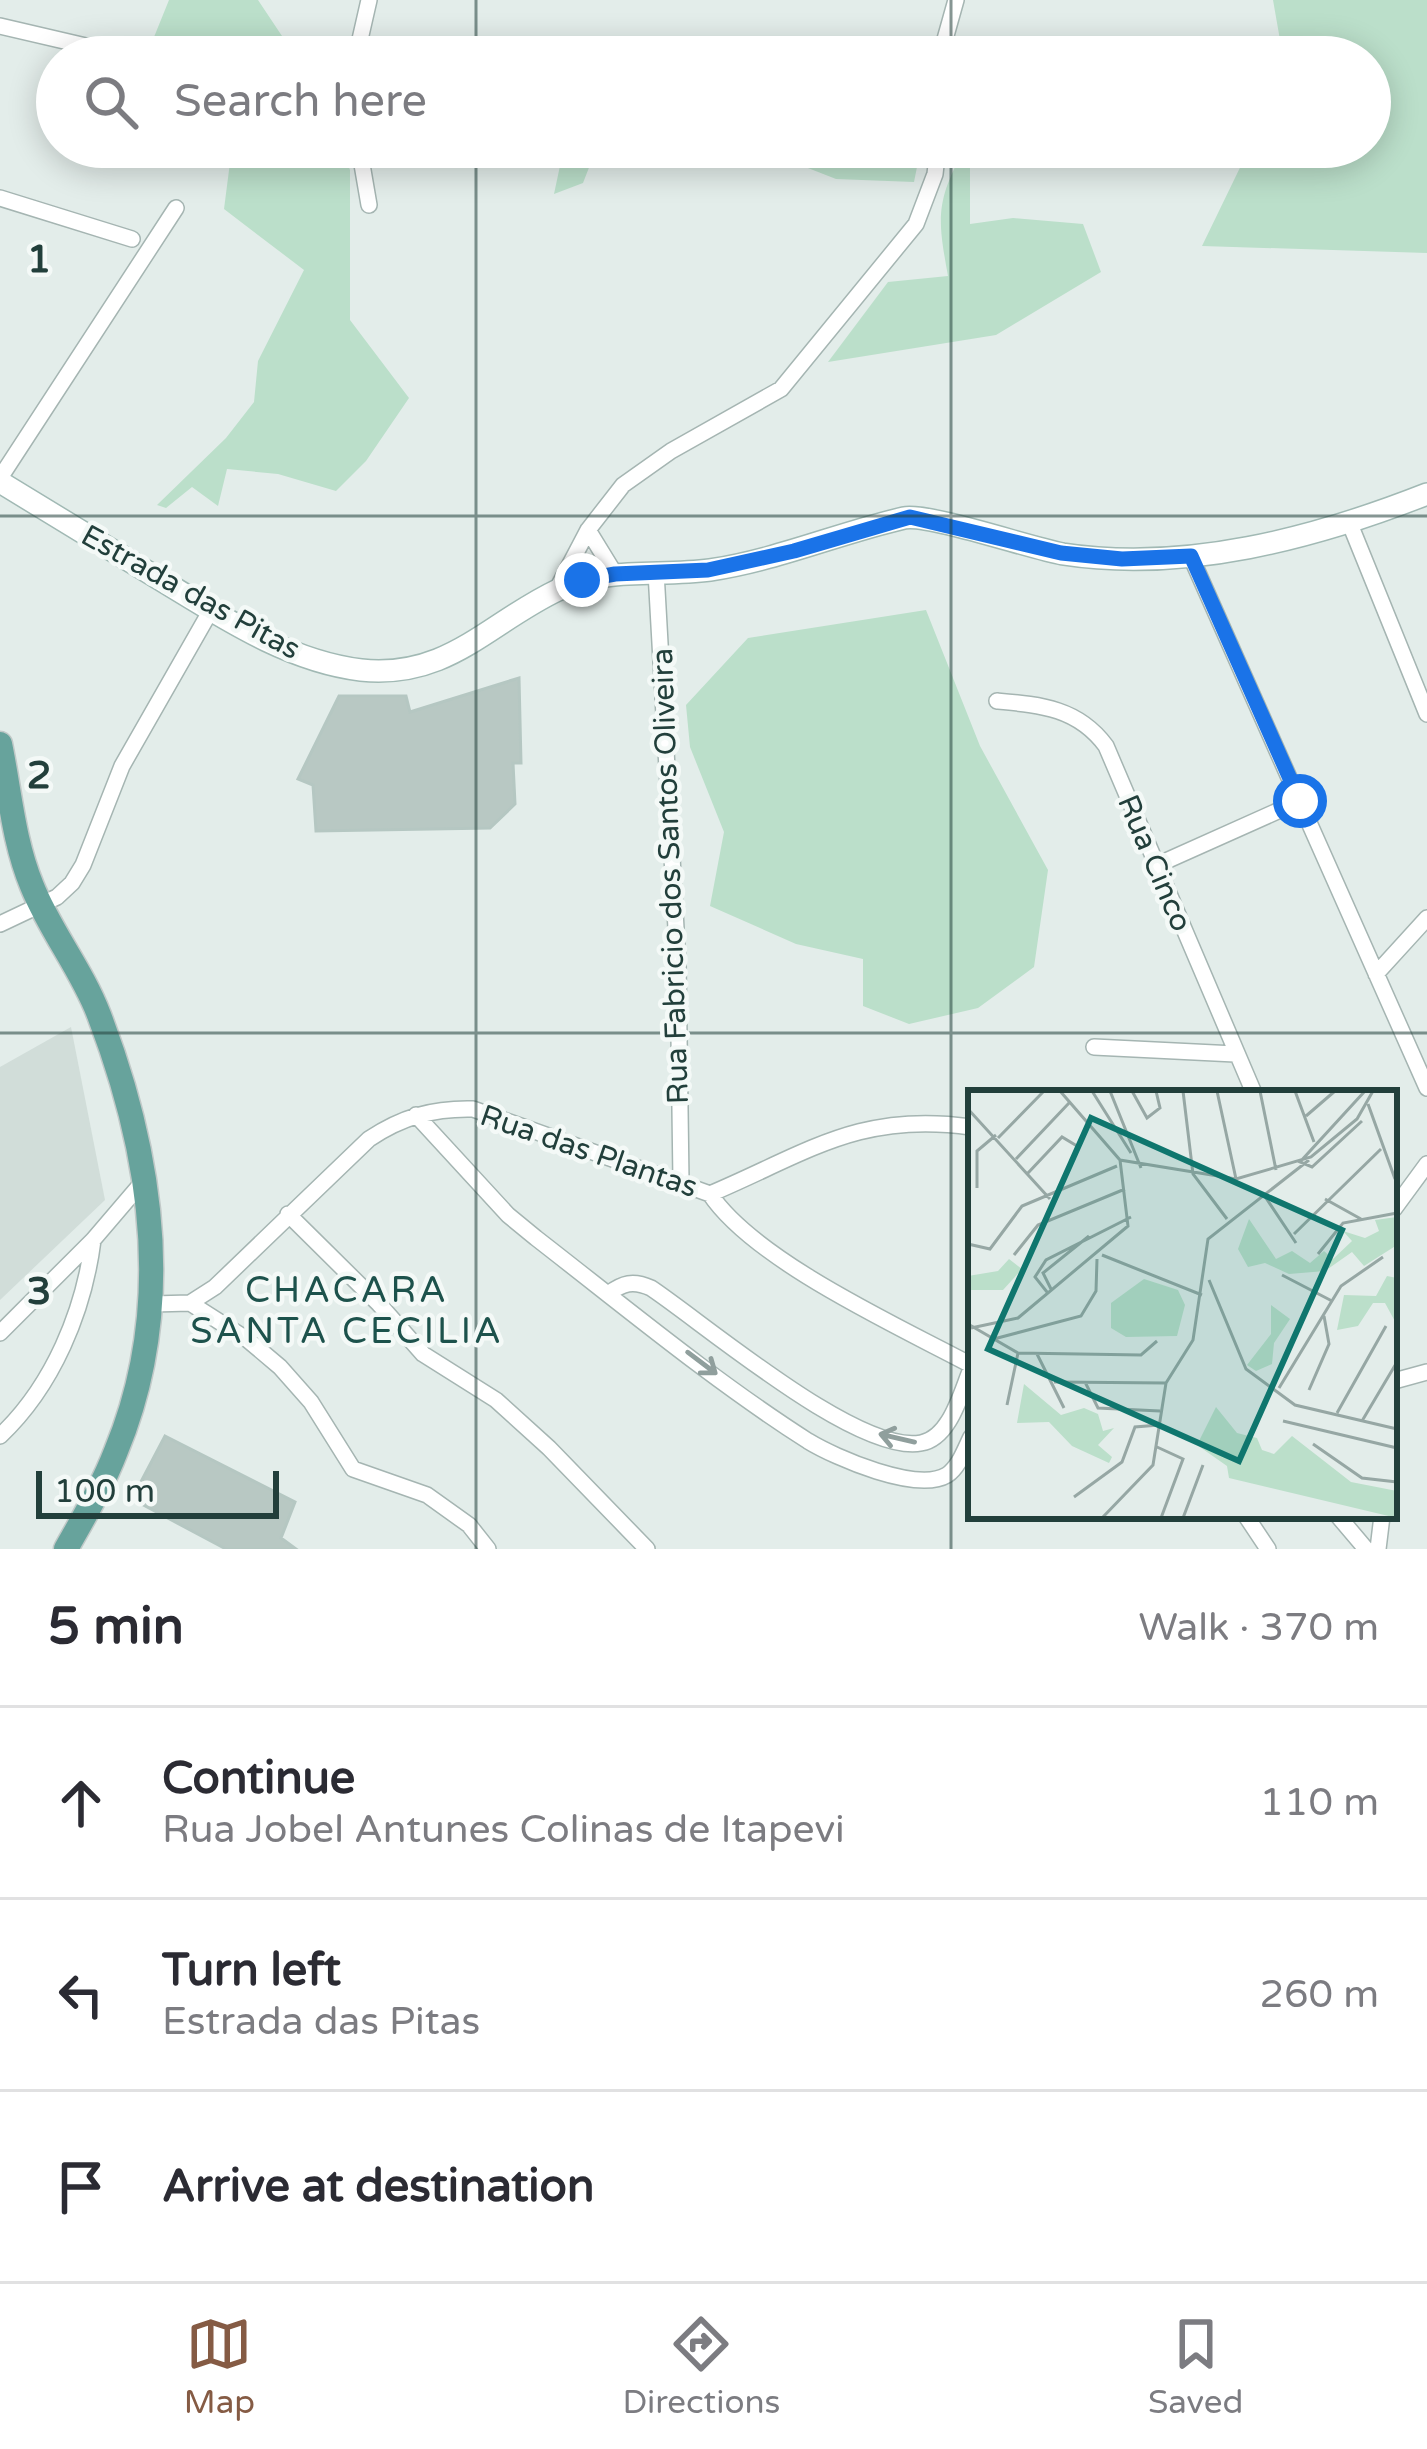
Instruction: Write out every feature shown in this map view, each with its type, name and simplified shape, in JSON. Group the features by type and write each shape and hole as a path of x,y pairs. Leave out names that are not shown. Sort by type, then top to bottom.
{"main road":[{"path":"0,744 14,830 40,904 99,1013 136,1128 146,1178 153,1304 138,1382 117,1450 66,1549"}],"street":[{"path":"361,36 369,0"},
{"path":"946,36 956,0"},
{"path":"0,26 43,36"},
{"path":"363,168 369,205"},
{"path":"556,591 588,530 623,485 643,468 781,389 916,224 936,168"},
{"path":"0,198 132,239"},
{"path":"0,480 176,208"},
{"name":"Estrada das Pitas","path":"0,480 211,610 295,654 326,664 396,673 430,664 485,638 556,591 615,574 708,570 910,517 1061,553 1122,559 1191,556 1350,524 1427,494"},
{"path":"1350,524 1427,714"},
{"path":"588,530 615,574"},
{"path":"1191,556 1427,1088"},
{"name":"Rua Fabricio dos Santos Oliveira","path":"656,572 678,964 681,1181"},
{"path":"0,925 57,897 83,865 122,766 211,610"},
{"name":"Rua Cinco","path":"997,701 1043,705 1075,716 1094,729 1106,746 1253,1090"},
{"path":"1156,865 1300,801"},
{"path":"1376,974 1427,917"},
{"path":"1094,1046 1235,1054"},
{"name":"Rua das Plantas","path":"190,1303 215,1286 369,1139 392,1124 433,1110 473,1109 710,1193 728,1217 765,1246 846,1298 968,1365"},
{"path":"416,1115 508,1214 608,1294 809,1441 836,1456 912,1480 947,1475 968,1443"},
{"path":"710,1193 840,1134 933,1121 968,1127"},
{"path":"1397,1205 1427,1164"},
{"path":"0,1333 93,1240 146,1178"},
{"path":"288,1214 424,1354 496,1400 646,1549"},
{"path":"0,1436 32,1400 60,1351 82,1294 93,1240"},
{"path":"608,1294 622,1284 651,1288 830,1415 907,1443 923,1443 937,1435 952,1414 968,1374"},
{"path":"153,1304 190,1303 248,1340 280,1366 310,1402 352,1469 427,1495 469,1525 488,1549"},
{"path":"1397,1380 1427,1372"},
{"path":"1248,1519 1268,1549"},
{"path":"1341,1519 1366,1549"},
{"path":"1378,1549 1382,1519"}],"shaded area":[{"path":"71,1027 105,1200 0,1300 0,1067"}],"green space":[{"path":"169,0 258,0 282,36 154,36"},
{"path":"1273,0 1427,0 1427,253 1202,246 1240,168 1391,168 1391,36 1279,36"},
{"path":"229,168 349,168 350,320 409,398 366,461 336,491 278,474 227,469 218,506 192,487 166,508 157,505 226,438 254,402 258,361 304,270 224,209"},
{"path":"560,168 589,168 583,183 554,194"},
{"path":"808,168 917,168 914,182 836,179"},
{"path":"955,168 970,168 970,224 1013,218 1083,224 1101,272 996,335 828,362 888,282 948,276 942,210"},
{"path":"926,610 980,746 1048,870 1034,967 978,1008 909,1024 863,1006 863,959 796,944 710,906 724,832 690,747 686,705 748,638"}],"building":[{"path":"519,678 521,763 513,763 515,804 490,828 316,831 313,785 298,779 339,696 406,696 410,712"},
{"path":"165,1436 295,1502 281,1538 296,1549 226,1549 132,1499"}],"district":[{"name":"CHACARA SANTA CECILIA","path":"347,1310"}],"route":[{"path":"582,580 708,570 910,517 1061,553 1122,559 1191,556 1300,801"}]}
